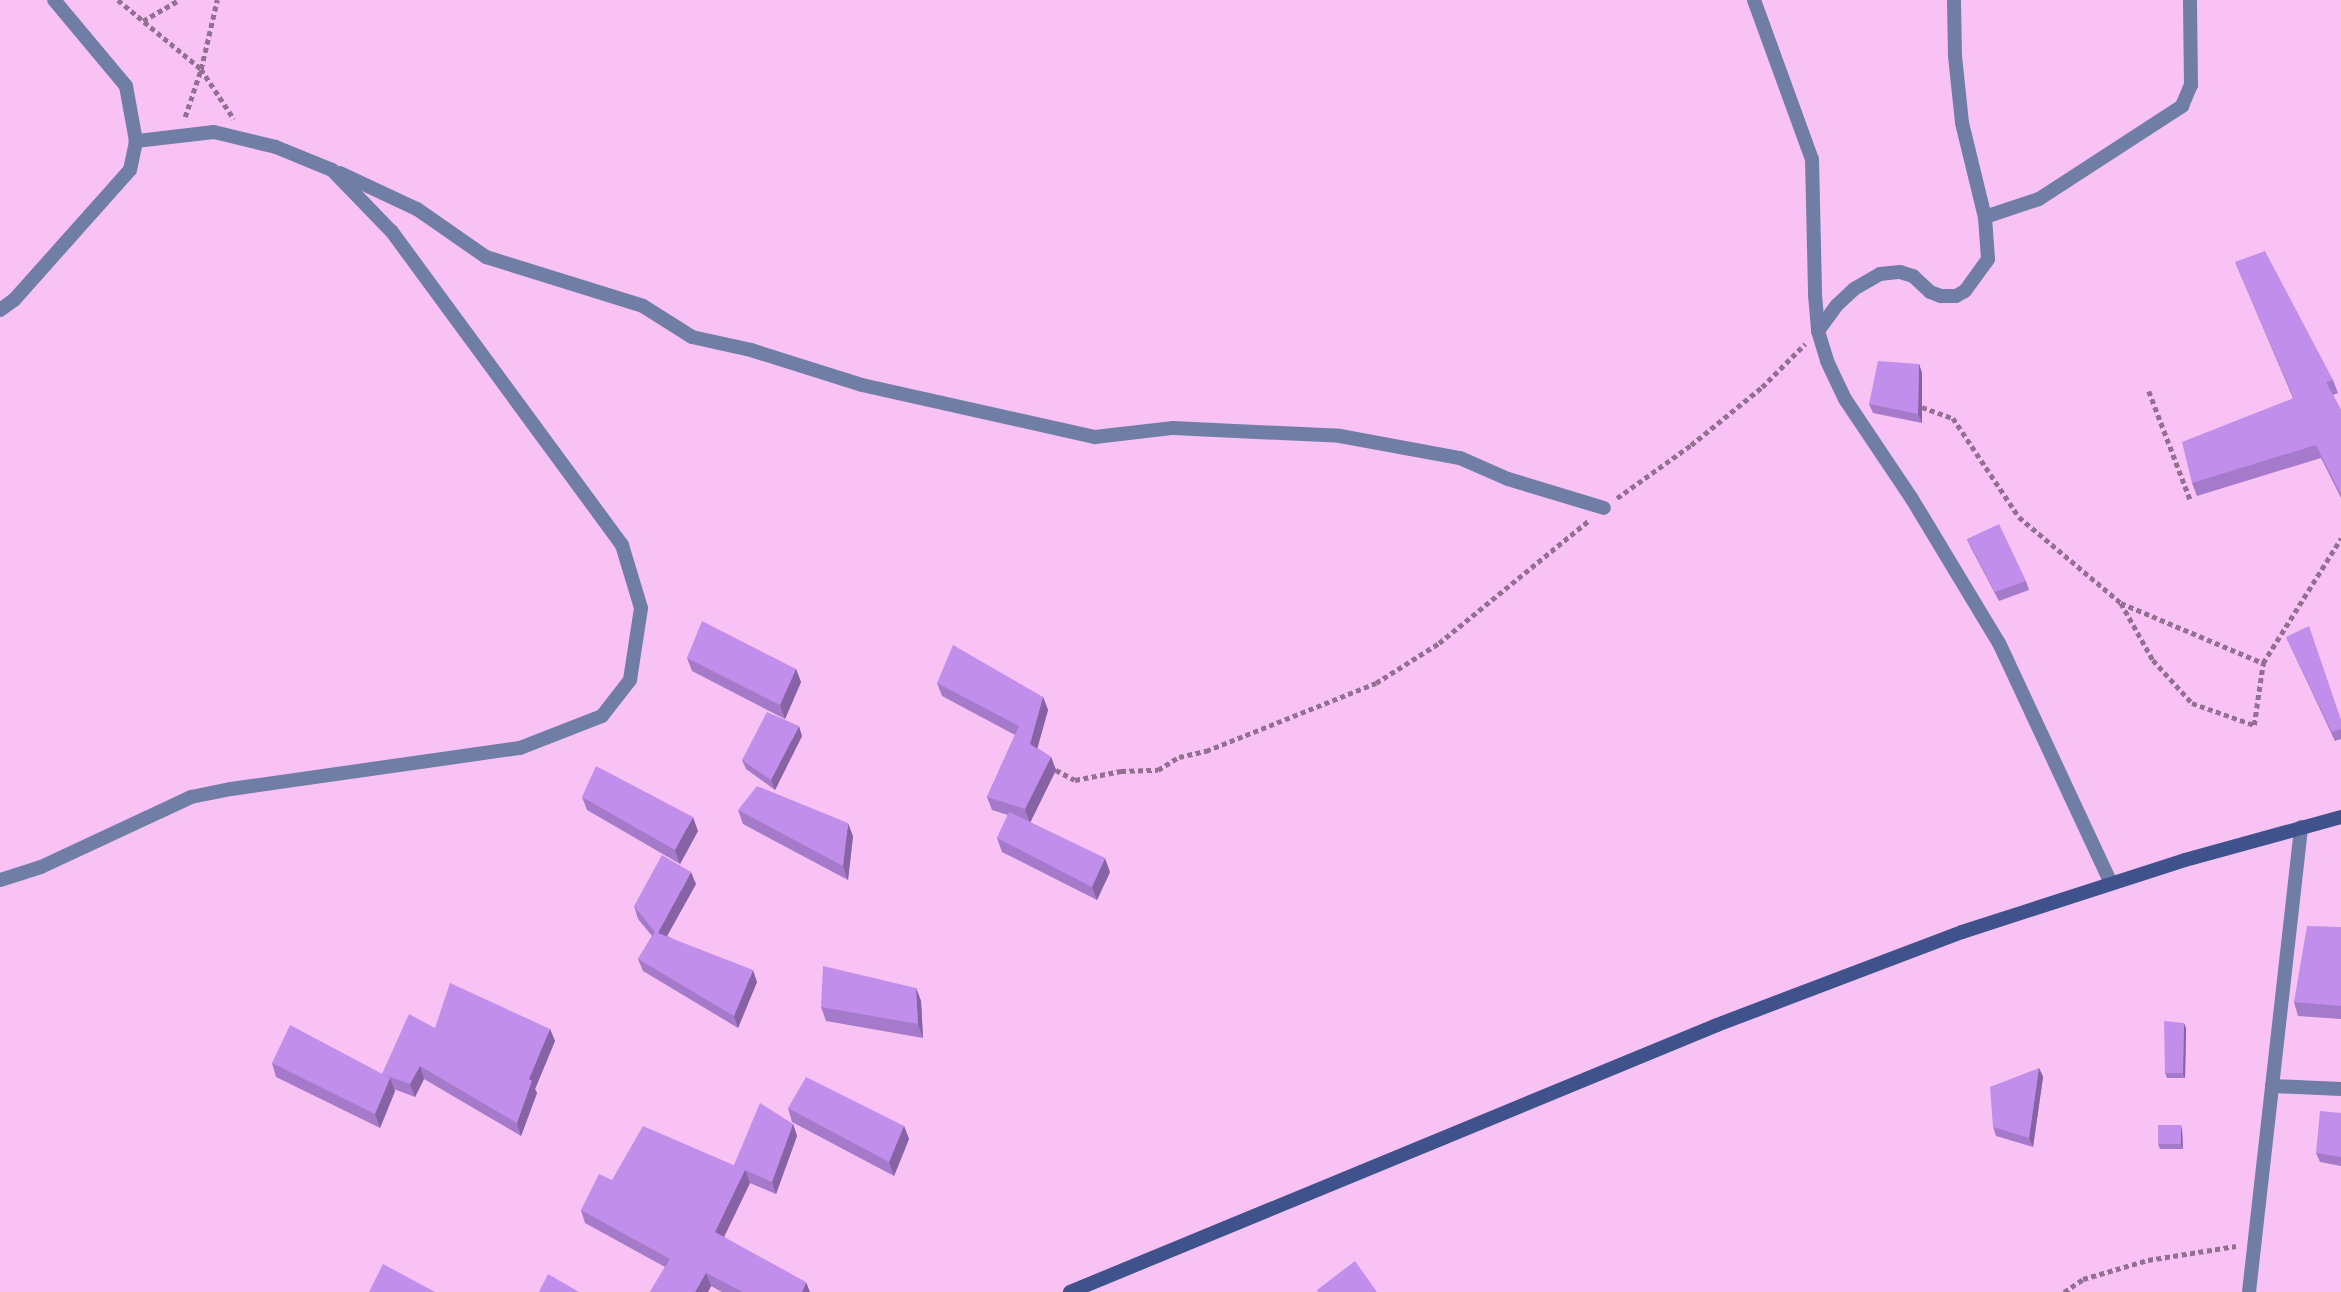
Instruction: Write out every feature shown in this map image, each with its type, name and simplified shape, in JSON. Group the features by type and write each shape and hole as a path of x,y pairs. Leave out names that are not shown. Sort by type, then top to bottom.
{"main road":[{"path":"1070,1292 1717,1025 1962,932 2111,883 2341,817"}],"street":[{"path":"0,310 14,300 130,170 136,141 126,86 54,0"},
{"path":"1754,0 1812,159 1818,331 1827,361 1845,399 1912,499 1999,643 2111,883"},
{"path":"1818,331 1837,305 1854,289 1880,274 1900,272 1913,276 1930,292 1941,296 1956,296 1965,291 1989,259 1985,217 1962,123 1955,55 1954,0"},
{"path":"1985,217 2039,199 2182,106 2191,85 2190,0"},
{"path":"136,141 214,132 276,147 417,209 486,257 643,306 692,337 751,350 862,385 1095,437 1173,428 1340,436 1460,458 1508,479 1604,508"},
{"path":"0,880 41,867 191,797 520,748 602,716 630,680 641,608 622,545 391,231 332,170"},
{"path":"2249,1292 2301,827"},
{"path":"2272,1086 2341,1089"}],"path":[{"path":"118,0 201,69 248,140"},
{"path":"143,21 179,0"},
{"path":"179,136 201,69 217,0"},
{"path":"1056,771 1076,780 1121,771 1158,769 1179,757 1206,751 1376,683 1439,643 1604,508 1692,444 1752,395 1818,331"},
{"path":"2149,391 2190,499"},
{"path":"1922,407 1953,418 2020,517 2121,603 2263,663"},
{"path":"2121,603 2152,660 2192,703 2255,725 2263,663 2341,538"},
{"path":"2064,1292 2083,1279 2148,1260 2254,1243"}],"building":[{"path":"2265,251 2333,380 2326,382 2341,410 2341,495 2316,445 2192,483 2182,442 2294,398 2235,262"},
{"path":"1878,361 1919,364 1918,414 1869,404"},
{"path":"1999,524 2026,581 1995,592 1967,539"},
{"path":"702,621 796,669 780,705 687,658"},
{"path":"2309,626 2341,720 2341,729 2332,732 2286,637"},
{"path":"953,645 1043,697 1030,744 1051,757 1025,809 987,797 1019,726 937,683"},
{"path":"767,712 799,726 771,780 742,760"},
{"path":"596,766 693,817 675,850 582,797"},
{"path":"757,786 848,823 843,866 738,810"},
{"path":"1009,812 1105,858 1092,887 997,838"},
{"path":"662,855 691,872 658,933 753,970 734,1016 638,959 655,932 634,906"},
{"path":"2307,926 2341,927 2341,1006 2294,1002"},
{"path":"823,966 916,988 918,1024 821,1007"},
{"path":"450,983 550,1029 529,1079 532,1081 517,1123 420,1066 410,1084 382,1074 409,1014 435,1028"},
{"path":"2164,1021 2184,1023 2183,1073 2165,1073"},
{"path":"290,1025 390,1078 375,1114 272,1063"},
{"path":"2039,1068 2029,1138 1993,1127 1990,1087"},
{"path":"806,1077 904,1126 889,1162 788,1108"},
{"path":"760,1103 793,1124 772,1182 734,1165"},
{"path":"2320,1111 2341,1113 2341,1157 2316,1153"},
{"path":"2158,1125 2181,1125 2181,1144 2158,1144"},
{"path":"643,1126 745,1170 715,1232 806,1282 802,1292 743,1292 706,1273 695,1292 650,1292 670,1259 581,1210 599,1174 612,1180"},
{"path":"1355,1261 1377,1292 1318,1292 1317,1290"},
{"path":"383,1264 435,1292 369,1292"},
{"path":"548,1274 579,1292 539,1292"}]}
